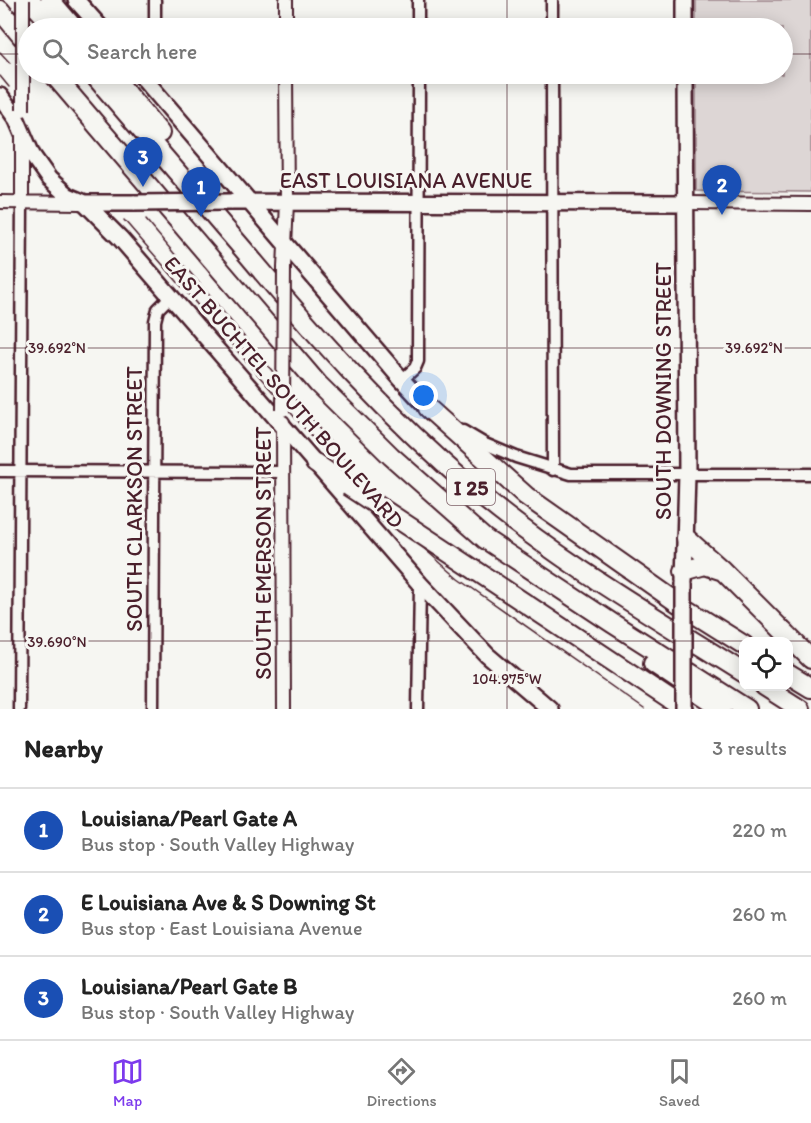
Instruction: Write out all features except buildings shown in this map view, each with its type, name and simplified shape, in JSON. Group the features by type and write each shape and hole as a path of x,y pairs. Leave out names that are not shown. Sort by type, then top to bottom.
{"highway":[{"path":"30,0 46,18"},
{"path":"50,0 65,18"},
{"path":"0,10 18,32"},
{"path":"0,21 18,40"},
{"name":"I 25","path":"62,84 318,384 391,456 485,539 747,709"},
{"name":"I 25","path":"102,84 371,395 475,490 539,541 739,670"},
{"path":"119,84 161,135 243,249"},
{"path":"428,408 526,496 685,608 739,642"},
{"path":"315,463 684,709"},
{"path":"686,538 722,570 811,659"},
{"path":"485,539 639,654 722,709"},
{"path":"684,577 705,565 722,570"},
{"path":"793,677 811,688"},
{"path":"771,691 800,709"}],"main road":[{"path":"76,0 92,18"},
{"path":"685,0 685,18"},
{"path":"149,84 428,408"},
{"name":"SOUTH DOWNING STREET","path":"684,709 687,474 685,84"},
{"name":"EAST BUCHTEL SOUTH BOULEVARD","path":"0,96 22,130 32,155 49,180 68,195 85,203 120,238 420,584 487,655 550,709"},
{"name":"EAST LOUISIANA AVENUE","path":"85,203 686,203"}],"street":[{"path":"23,0 23,18"},
{"path":"155,0 155,18"},
{"path":"286,0 286,18"},
{"path":"418,0 418,18"},
{"path":"552,0 552,18"},
{"path":"19,709 23,84"},
{"name":"SOUTH EMERSON STREET","path":"284,709 283,410 287,202 286,84"},
{"path":"402,380 415,368 418,361 418,84"},
{"path":"552,84 553,470"},
{"name":"EAST LOUISIANA AVENUE","path":"0,202 85,203"},
{"name":"EAST LOUISIANA AVENUE","path":"686,203 811,204"},
{"name":"SOUTH CLARKSON STREET","path":"153,709 154,321 158,309 171,296"},
{"path":"428,408 485,444 553,470 571,474 811,474"},
{"path":"0,471 283,472"},
{"path":"418,709 420,584"}],"shaded area":[{"path":"696,0 811,0 811,192 696,191 696,84 793,84 793,18 696,18"}],"tram line":[{"path":"0,52 10,63"},
{"path":"0,76 9,87"},
{"path":"124,220 318,444 383,513 459,579 644,709"},
{"path":"146,220 343,458"}],"place":[{"name":"Louisiana/Pearl Gate B","path":"143,187"},
{"name":"E Louisiana Ave & S Downing St","path":"722,215"},
{"name":"Louisiana/Pearl Gate A","path":"201,217"}]}
